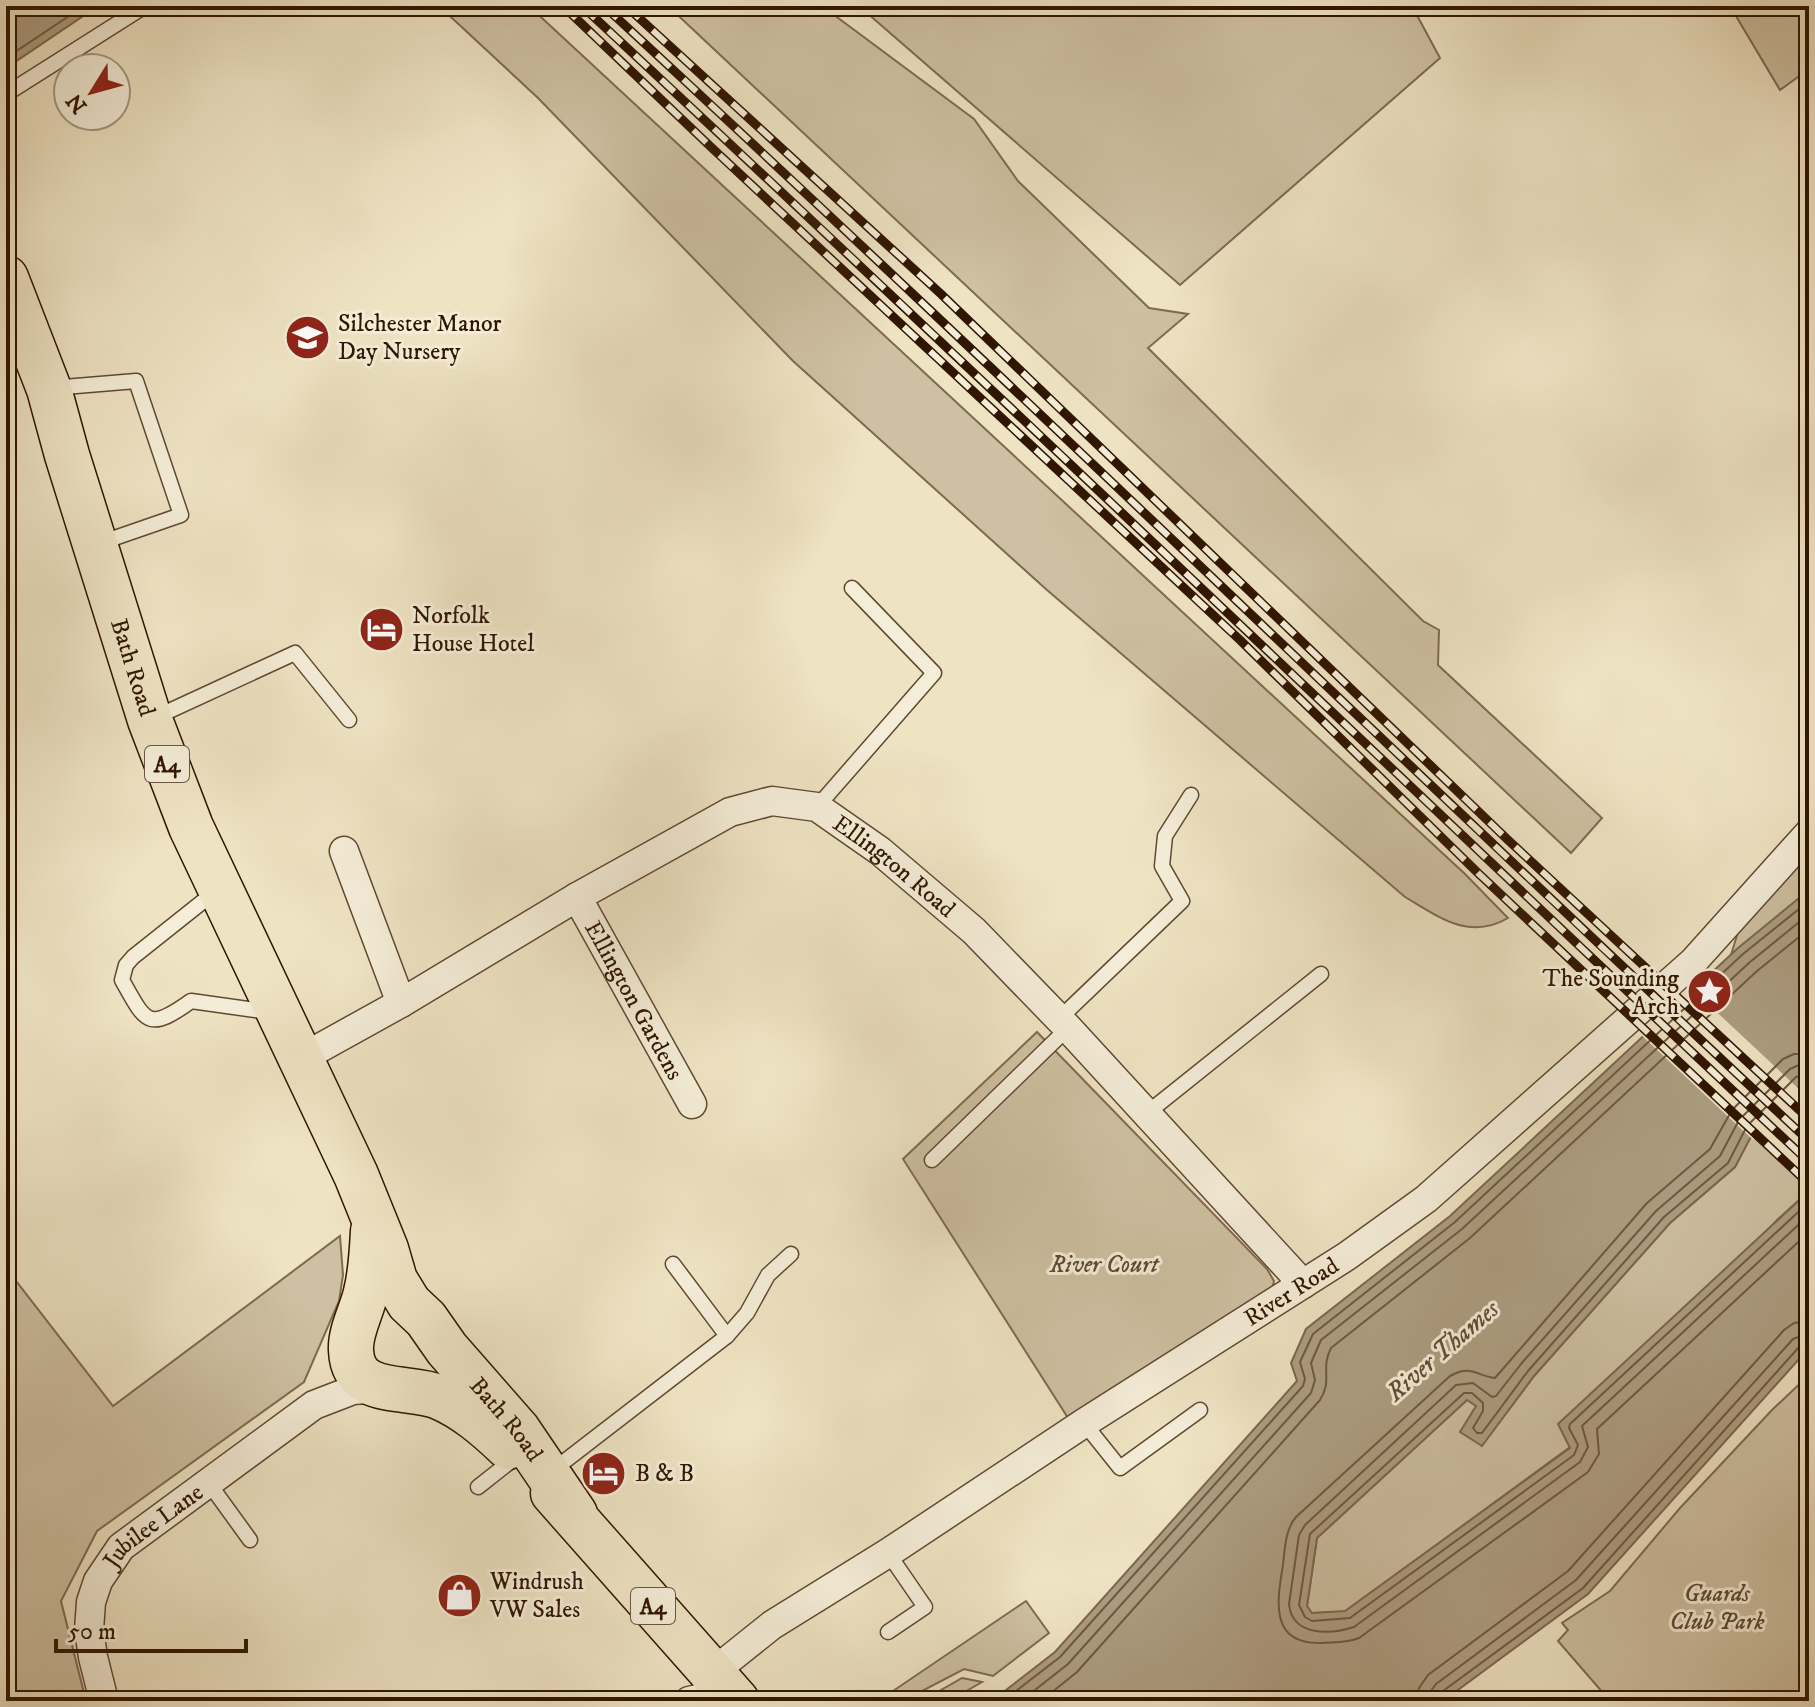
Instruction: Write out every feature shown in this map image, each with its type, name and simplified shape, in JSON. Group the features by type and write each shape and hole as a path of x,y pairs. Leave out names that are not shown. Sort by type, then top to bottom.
{"main road":[{"name":"Bath Road","path":"6,278 49,389 150,720 191,827 356,1175 400,1291 498,1404 533,1465"},
{"name":"Bath Road","path":"374,1221 368,1287 353,1332 352,1360 356,1369 363,1377 393,1388 432,1394 466,1411 533,1465 717,1692"},
{"path":"353,1332 361,1319 377,1307 398,1304 425,1320 436,1348 432,1365 422,1379 393,1388"}],"street":[{"name":"Ellington Road","path":"300,1059 401,1003 577,897 730,812 772,801 817,807 880,851 974,931 1064,1024 1303,1284"},
{"name":"River Road","path":"717,1692 772,1625 1347,1256 1426,1199 1681,972 1723,931 1809,833"},
{"path":"344,851 401,1003"},
{"name":"Ellington Gardens","path":"577,897 692,1104"},
{"name":"Jubilee Lane","path":"314,1405 339,1366 353,1332"},
{"name":"Jubilee Lane","path":"104,1701 89,1630 91,1602 98,1581 121,1547 314,1405 346,1392 393,1388"}],"lane":[{"path":"6,94 145,6"},
{"path":"49,389 136,381 181,515 96,544"},
{"path":"817,807 934,673 852,588"},
{"path":"150,720 295,653 349,720"},
{"path":"932,1160 1182,901 1162,866 1165,836 1191,795"},
{"path":"220,888 133,957 126,965 122,980 145,1016 157,1021 167,1019 191,1001 279,1014"},
{"path":"1146,1114 1321,974"},
{"path":"478,1487 533,1465 727,1336 747,1313 768,1275 791,1254"},
{"path":"673,1264 727,1336"},
{"path":"1084,1423 1120,1468 1200,1410"},
{"path":"208,1482 250,1540"},
{"path":"888,1553 925,1607 888,1632"}],"green space":[{"path":"439,6 529,6 1465,874 1508,918 1494,925 1467,927 1442,918 1405,897 1047,590 793,361 538,98"},
{"path":"668,6 822,6 974,119 1018,181 1149,308 1188,314 1148,348 1423,621 1439,630 1438,665 1602,818 1571,853"},
{"path":"859,6 1412,6 1440,58 1180,285"},
{"path":"1730,6 1809,6 1809,69 1780,90"},
{"path":"1809,850 1809,890 1731,955 1738,932"},
{"name":"River Court","path":"1037,1032 1267,1269 1274,1281 1272,1289 1070,1421 903,1159"},
{"path":"1753,1131 1809,1184 1809,1191 1778,1219 1570,1447 1345,1612 1311,1613 1307,1606 1317,1538 1468,1399 1477,1406 1482,1445 1534,1376 1670,1223 1735,1167"},
{"path":"340,1236 343,1275 339,1301 304,1382 97,1531 61,1601 86,1701 6,1701 6,1268 113,1406"},
{"name":"Guards Club Park","path":"1809,1375 1809,1701 1610,1701 1558,1641 1568,1630 1562,1623 1610,1591 1680,1508"},
{"path":"1026,1601 1049,1633 993,1676 964,1669 903,1701 872,1701 893,1691"},
{"path":"962,1678 982,1682 949,1701 922,1701"}],"water":[{"path":"6,6 98,6 6,68"},
{"name":"River Thames","path":"1809,890 1809,1089 1802,1083 1754,1131 1735,1167 1670,1223 1534,1376 1482,1446 1460,1432 1476,1406 1467,1400 1317,1538 1307,1606 1312,1613 1345,1611 1570,1448 1558,1424 1809,1191 1809,1348 1588,1594 1443,1701 987,1701 1055,1652 1297,1381 1291,1363 1306,1329 1450,1216 1738,948"}],"pier":[{"path":"1690,987 1800,1090 1753,1140 1640,1034"}],"railway":[{"path":"563,6 1240,640 1478,873 1809,1184"},
{"path":"582,6 1809,1162"},
{"path":"604,6 907,288 1809,1141"},
{"path":"626,6 941,294 1508,840 1809,1119"}],"place":[{"name":"Silchester Manor Day Nursery","path":"307,337"},
{"name":"Norfolk House Hotel","path":"381,629"},
{"name":"The Sounding Arch","path":"1710,992"},
{"name":"B & B","path":"604,1473"},
{"name":"Windrush VW Sales","path":"459,1595"}]}
